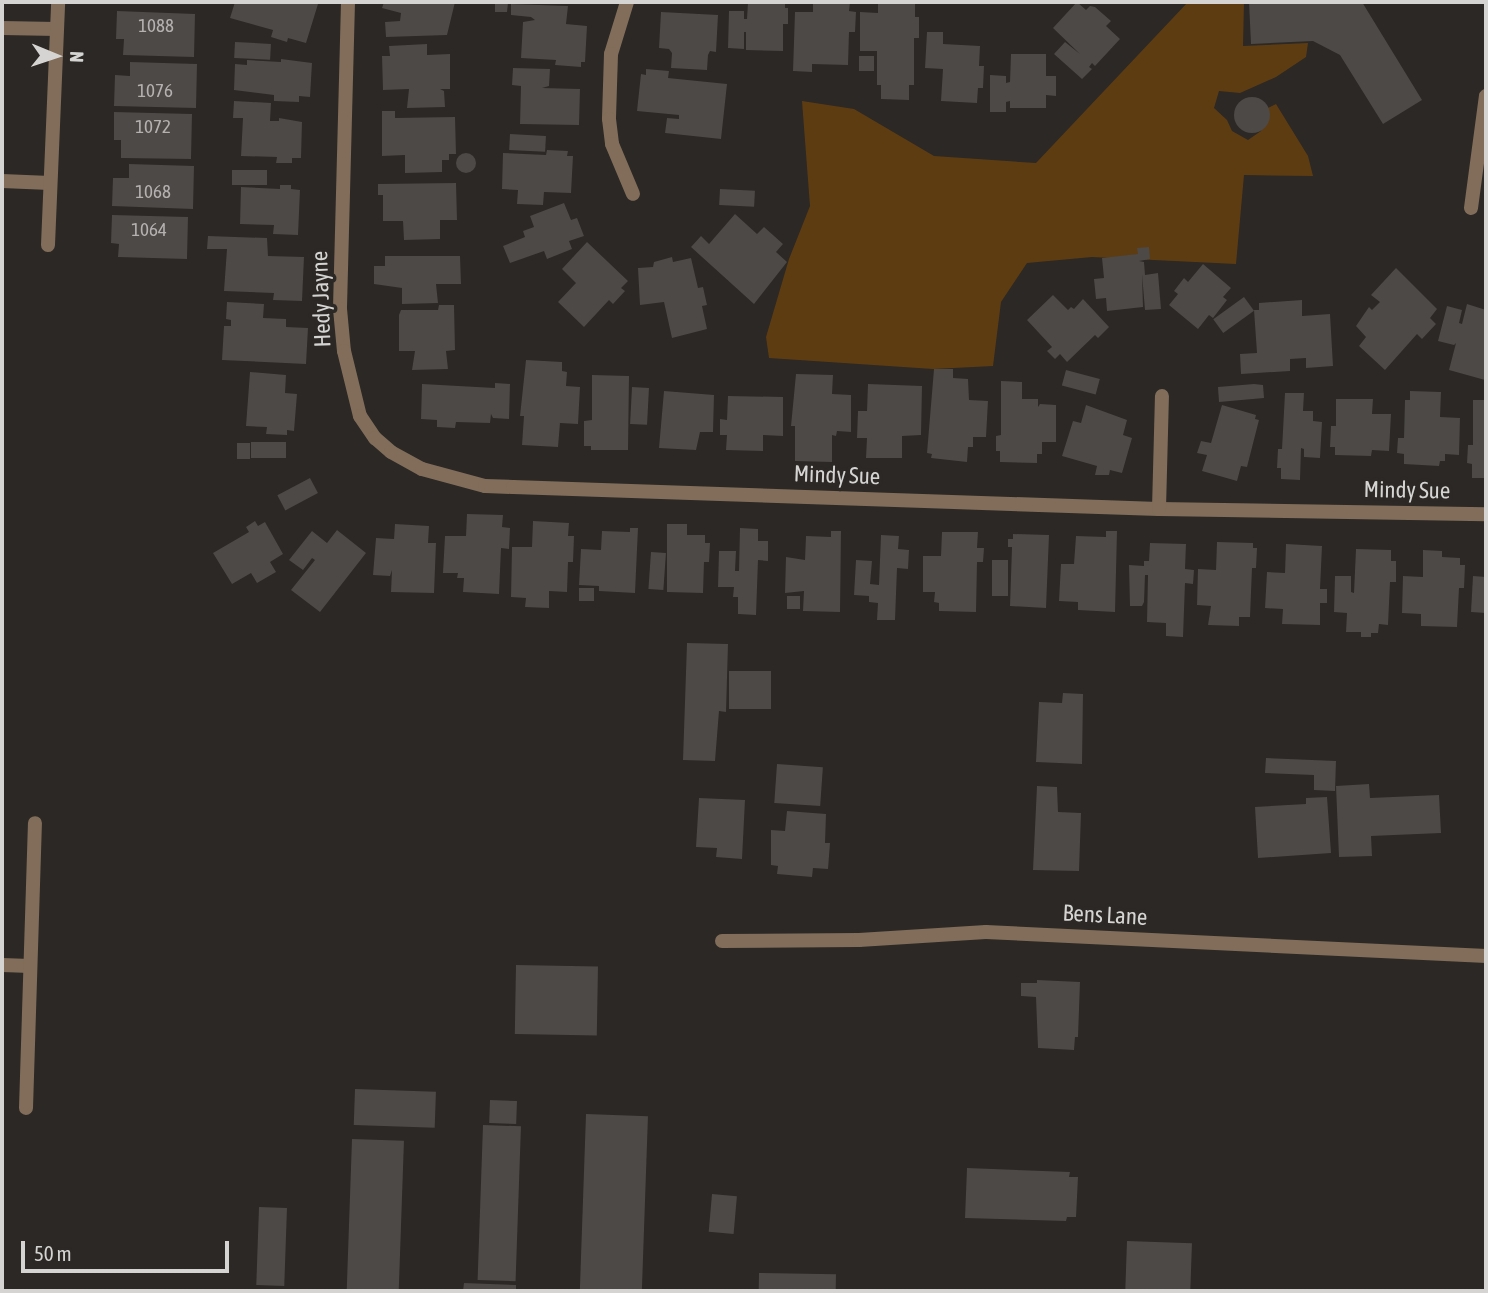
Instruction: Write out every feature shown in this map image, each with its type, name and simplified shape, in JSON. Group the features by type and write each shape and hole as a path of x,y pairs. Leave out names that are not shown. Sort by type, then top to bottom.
{"street":[{"path":"48,245 58,2"},
{"name":"Hedy Jayne","path":"348,2 341,309 344,351 360,416 374,438 391,452 422,469 485,486 513,487"},
{"path":"627,2 611,54 609,109 612,144 634,194"},
{"path":"2,27 57,29"},
{"path":"1471,208 1486,96"},
{"path":"2,181 50,183"},
{"path":"1159,509 1162,396"},
{"name":"Mindy Sue","path":"513,487 1159,509 1486,514"},
{"path":"26,1108 35,823"},
{"name":"Bens Lane","path":"722,941 859,940 986,932 1486,956"},
{"path":"2,965 30,966"}],"shaded area":[{"path":"1188,2 1244,2 1243,46 1308,43 1306,57 1276,77 1240,93 1219,91 1214,108 1227,120 1232,131 1248,140 1261,131 1266,109 1276,104 1308,156 1313,176 1244,175 1236,264 1092,257 1027,263 1001,302 993,366 933,369 769,358 766,337 789,259 810,206 802,101 854,109 934,156 1036,163"}],"building":[{"path":"235,2 318,4 306,43 288,38 287,42 271,37 273,30 230,18"},
{"path":"384,2 455,2 447,35 386,37 385,22 400,21 401,13 382,8"},
{"path":"495,2 508,3 507,12 495,12"},
{"path":"748,2 785,2 785,8 788,8 788,24 783,24 783,51 746,50 746,32 744,49 728,48 729,11 744,11 744,19 747,19"},
{"path":"813,2 850,2 849,11 856,12 855,32 849,32 848,65 812,64 812,72 793,71 795,12 813,12"},
{"path":"878,2 915,2 915,17 919,17 919,38 914,38 914,85 909,85 909,100 881,99 881,85 877,85 877,51 860,51 860,12 878,13"},
{"path":"1077,2 1086,10 1090,6 1095,7 1111,21 1106,26 1120,39 1095,66 1092,63 1089,67 1092,69 1082,79 1054,54 1065,42 1080,54 1053,28"},
{"path":"1249,2 1362,2 1422,100 1383,124 1340,55 1313,41 1251,44"},
{"path":"511,4 568,6 566,24 587,26 585,62 581,62 581,67 555,65 556,60 521,58 523,22 535,20 531,17 511,15"},
{"path":"117,11 195,14 194,57 123,55 124,39 116,39"},
{"path":"661,12 718,15 716,52 710,51 708,55 707,70 671,68 672,53 669,49 659,48"},
{"path":"927,32 943,32 943,44 980,46 979,66 984,66 983,88 978,88 977,103 941,101 943,69 925,68"},
{"path":"235,42 271,44 270,60 234,58"},
{"path":"427,44 427,55 450,54 450,89 440,89 444,91 445,107 407,108 409,89 383,90 382,56 390,56 389,46"},
{"path":"1011,54 1046,54 1046,76 1056,76 1056,96 1046,95 1046,108 1010,108 1010,101 1006,102 1006,112 990,112 990,75 1006,76 1006,83 1010,82"},
{"path":"859,56 874,56 874,71 859,71"},
{"path":"281,59 312,63 310,97 299,96 299,102 274,101 274,95 234,90 235,64 247,65 247,60 281,62"},
{"path":"130,62 197,64 196,108 114,106 115,75 130,76"},
{"path":"513,68 550,69 549,86 542,88 580,89 579,125 520,124 521,86 512,85"},
{"path":"646,69 669,71 668,78 727,84 721,139 665,133 667,118 679,119 679,115 637,111 641,74 646,75"},
{"path":"1252,97 1265,102 1270,115 1265,128 1252,133 1239,128 1234,115 1239,102"},
{"path":"234,101 271,103 270,121 279,121 279,118 302,122 301,158 292,158 292,163 276,163 277,157 241,156 243,118 233,118"},
{"path":"382,111 395,111 395,118 455,117 456,154 449,154 449,160 442,160 442,172 405,173 405,155 382,156"},
{"path":"114,112 192,114 191,159 121,158 121,140 114,140"},
{"path":"510,134 546,136 545,152 509,150"},
{"path":"547,150 568,151 567,156 573,156 571,193 544,192 543,205 517,204 518,190 502,189 503,153 546,155"},
{"path":"466,153 473,156 476,163 473,170 466,173 459,170 456,163 459,156"},
{"path":"129,164 194,166 193,209 112,206 113,178 129,178"},
{"path":"232,170 267,170 267,185 232,185"},
{"path":"456,183 457,220 440,220 440,239 404,240 403,221 383,221 383,195 378,195 378,184"},
{"path":"280,185 291,185 291,189 300,190 298,235 273,234 274,225 240,224 241,187 280,189"},
{"path":"720,189 755,191 754,207 719,205"},
{"path":"564,203 571,220 577,218 584,236 569,241 572,249 547,259 544,251 510,263 503,246 525,237 523,231 534,227 530,216"},
{"path":"735,214 757,234 764,227 783,244 776,252 787,262 754,304 691,247 701,236 709,244"},
{"path":"112,215 188,217 187,259 118,257 119,244 111,243"},
{"path":"208,236 267,238 268,256 304,257 302,301 273,300 274,293 224,291 227,249 207,249"},
{"path":"587,242 628,281 621,288 625,291 613,304 609,300 584,327 558,302 576,283 562,269"},
{"path":"1149,247 1150,259 1139,261 1144,262 1145,275 1158,273 1161,309 1145,310 1142,274 1143,307 1107,311 1106,298 1096,299 1094,279 1104,278 1102,258 1138,254 1137,248"},
{"path":"385,256 460,256 461,284 436,284 438,303 402,304 402,288 374,284 374,266 385,266"},
{"path":"672,257 673,262 691,258 698,288 703,287 707,305 702,306 707,329 672,338 664,302 640,305 638,268 653,267 654,262"},
{"path":"1203,264 1231,288 1223,297 1227,300 1213,318 1209,315 1198,329 1169,305 1178,294 1174,291 1184,278 1188,282"},
{"path":"1396,268 1437,309 1430,318 1436,324 1422,339 1417,334 1385,370 1359,346 1366,337 1356,326 1369,307 1372,310 1380,302 1371,295"},
{"path":"1053,295 1068,310 1071,307 1074,309 1083,299 1109,327 1098,338 1095,335 1067,362 1060,354 1055,359 1047,351 1052,347 1027,320"},
{"path":"1244,297 1254,311 1223,333 1213,319"},
{"path":"1302,300 1302,316 1330,314 1333,366 1306,368 1306,358 1290,359 1290,371 1241,374 1240,354 1257,353 1254,310 1259,310 1259,303"},
{"path":"227,302 264,304 263,318 286,319 286,327 308,328 306,364 222,360 224,326 231,326 231,320 226,319"},
{"path":"1467,304 1486,310 1485,380 1449,370 1456,343 1454,345 1438,341 1447,306 1462,310 1459,323 1462,324"},
{"path":"439,305 454,305 455,350 446,351 448,369 412,370 415,351 399,351 401,310 438,310"},
{"path":"526,360 562,362 562,371 567,372 566,386 580,387 578,424 560,423 558,447 522,445 524,416 520,416"},
{"path":"934,369 953,369 953,378 968,379 969,400 988,401 986,437 973,437 973,447 968,447 967,462 931,458 932,454 927,453"},
{"path":"1066,370 1100,379 1096,395 1062,385"},
{"path":"250,372 286,375 285,393 297,394 294,431 287,430 287,435 266,434 267,427 246,426"},
{"path":"796,374 833,375 832,394 851,395 851,432 837,431 836,436 832,435 832,462 795,461 795,426 791,426"},
{"path":"592,375 629,376 628,450 591,450 591,446 584,446 584,421 592,420"},
{"path":"1001,381 1022,382 1022,399 1038,399 1038,407 1040,404 1056,405 1056,442 1042,442 1042,454 1037,454 1037,463 1000,462 1000,451 996,451 996,436 1001,435"},
{"path":"495,383 510,384 509,419 493,418 491,414 490,423 456,422 455,428 437,427 437,420 421,419 422,384 495,388"},
{"path":"868,384 922,386 921,435 902,436 902,458 866,458 867,438 857,438 858,411 867,411"},
{"path":"1263,385 1264,398 1219,402 1218,387"},
{"path":"632,387 649,388 647,425 630,424"},
{"path":"664,391 714,395 713,432 700,432 696,450 659,448"},
{"path":"1410,391 1441,392 1440,417 1460,418 1459,455 1445,454 1445,461 1440,461 1439,466 1404,464 1404,454 1397,453 1398,438 1404,438 1405,400 1410,400"},
{"path":"1285,393 1304,393 1303,411 1313,411 1313,421 1322,422 1320,458 1304,457 1304,449 1301,448 1300,480 1281,479 1281,468 1277,468 1278,449 1282,449"},
{"path":"728,396 783,397 783,436 763,435 763,451 726,450 727,435 720,435 720,419 727,420"},
{"path":"1336,399 1373,399 1372,414 1391,414 1389,451 1372,450 1371,456 1335,455 1335,447 1330,447 1331,426 1336,426"},
{"path":"1473,400 1486,400 1486,478 1472,478 1472,464 1467,463 1468,445 1473,445"},
{"path":"1086,405 1127,420 1123,435 1132,438 1122,473 1110,470 1109,475 1095,475 1097,466 1062,456 1073,421 1081,423"},
{"path":"1222,405 1256,415 1255,419 1259,420 1247,467 1241,466 1237,481 1202,471 1207,455 1197,453 1201,441 1211,443"},
{"path":"251,442 286,442 286,458 251,458"},
{"path":"237,443 250,443 250,459 237,459"},
{"path":"310,478 318,493 285,510 277,495"},
{"path":"467,514 503,515 502,527 510,528 509,549 501,548 499,594 463,592 464,578 457,578 458,573 443,573 445,536 466,536"},
{"path":"255,521 258,526 265,522 283,554 270,562 276,572 257,583 251,573 232,584 213,553 249,532 246,527"},
{"path":"533,521 569,523 568,536 574,536 573,562 568,562 567,592 549,591 549,608 525,607 526,598 511,597 512,547 532,547"},
{"path":"395,524 429,526 428,543 436,543 434,593 391,592 392,570 390,576 373,575 376,538 394,539"},
{"path":"667,524 687,524 687,535 705,535 705,543 710,543 709,562 704,562 703,593 667,592"},
{"path":"630,528 638,528 635,593 599,591 599,586 579,585 581,549 601,550 602,531 630,532"},
{"path":"740,528 758,529 758,541 768,541 768,561 758,560 756,615 738,614 738,597 733,597 734,587 718,587 719,551 736,551 735,571 739,571"},
{"path":"337,530 366,553 320,612 291,590 315,560 312,558 303,570 289,560 312,531 327,543"},
{"path":"831,531 841,531 840,612 803,611 804,591 785,593 786,557 805,560 806,536 831,537"},
{"path":"1106,531 1117,531 1115,612 1078,610 1078,602 1059,601 1061,564 1074,564 1076,536 1106,537"},
{"path":"942,532 978,532 977,548 984,548 983,562 977,562 976,612 939,611 939,603 934,602 935,592 923,592 923,556 941,556"},
{"path":"1013,534 1049,535 1046,608 1010,606 1012,547 1008,547 1008,539 1013,539"},
{"path":"881,535 899,536 898,549 909,550 908,569 897,568 895,620 877,620 878,603 869,602 869,596 854,595 856,560 872,561 870,584 879,585"},
{"path":"1217,542 1253,543 1253,548 1257,548 1256,568 1252,568 1250,617 1239,617 1239,626 1208,625 1211,606 1197,605 1198,569 1216,570"},
{"path":"1150,543 1186,544 1185,569 1194,570 1193,584 1185,583 1183,637 1166,636 1166,623 1147,622 1148,575 1145,575 1142,606 1130,606 1129,565 1144,566 1144,561 1149,561"},
{"path":"1286,544 1322,546 1320,589 1327,589 1327,603 1320,603 1320,625 1282,624 1283,609 1265,608 1267,572 1285,573"},
{"path":"1356,549 1391,550 1391,561 1396,561 1396,582 1390,582 1388,625 1379,624 1378,633 1371,633 1371,637 1361,637 1361,632 1346,632 1347,613 1334,612 1335,576 1351,576 1351,592 1354,593"},
{"path":"1423,550 1442,551 1442,557 1460,558 1460,565 1465,565 1464,588 1459,588 1457,627 1421,626 1421,614 1402,613 1403,576 1423,577"},
{"path":"651,552 666,553 663,590 648,589"},
{"path":"992,560 1008,560 1008,596 992,596"},
{"path":"1473,576 1486,577 1486,613 1471,612"},
{"path":"579,588 594,588 594,601 579,601"},
{"path":"787,596 800,596 800,609 787,609"},
{"path":"687,643 728,644 726,712 719,711 715,761 683,760"},
{"path":"729,671 771,671 771,709 729,709"},
{"path":"1063,693 1083,694 1082,764 1036,762 1039,702 1062,703"},
{"path":"1266,758 1336,761 1335,791 1314,790 1314,775 1265,773"},
{"path":"777,764 823,767 820,806 774,803"},
{"path":"1369,784 1370,798 1439,795 1441,833 1371,836 1372,856 1339,857 1336,786"},
{"path":"1037,786 1057,787 1058,812 1081,813 1079,871 1033,870"},
{"path":"1327,797 1331,853 1258,858 1255,807 1306,804 1306,798"},
{"path":"699,798 745,800 742,859 716,857 717,848 696,847"},
{"path":"787,811 826,814 825,843 830,843 828,869 813,868 812,877 777,874 778,866 771,865 771,830 785,831"},
{"path":"516,965 598,966 597,1035 515,1034"},
{"path":"1037,980 1080,982 1078,1037 1075,1037 1074,1050 1038,1048 1036,997 1021,996 1021,983 1037,983"},
{"path":"355,1089 436,1092 435,1128 354,1125"},
{"path":"490,1100 517,1101 516,1124 489,1123"},
{"path":"586,1114 648,1116 642,1291 580,1291"},
{"path":"483,1125 521,1126 516,1281 478,1280"},
{"path":"352,1139 404,1141 399,1291 347,1291"},
{"path":"967,1168 1070,1172 1069,1177 1078,1177 1076,1217 1067,1217 1066,1221 965,1218"},
{"path":"712,1194 737,1196 734,1234 709,1232"},
{"path":"259,1207 287,1208 284,1286 256,1285"},
{"path":"1127,1241 1192,1243 1190,1291 1125,1291"},
{"path":"759,1273 836,1274 836,1291 759,1291"},
{"path":"464,1283 516,1285 516,1291 463,1291"}]}
